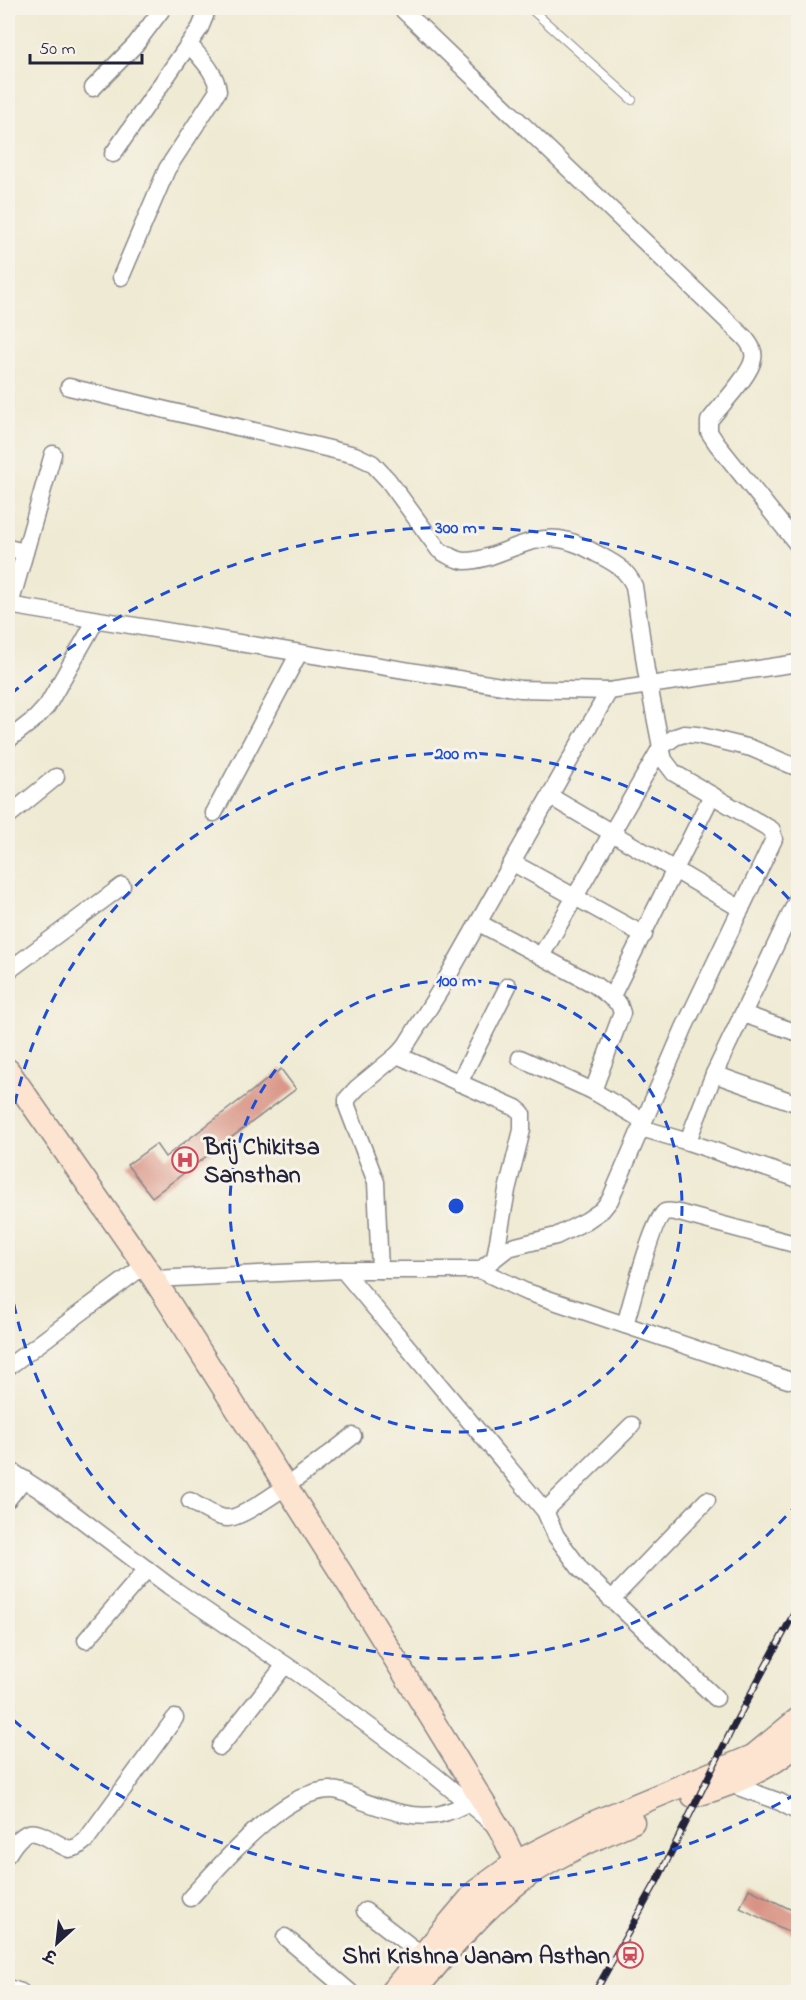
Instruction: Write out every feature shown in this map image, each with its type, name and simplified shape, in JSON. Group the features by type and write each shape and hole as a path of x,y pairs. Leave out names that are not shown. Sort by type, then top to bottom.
{"main road":[{"path":"8,1070 149,1272 286,1486 501,1831 521,1870"},
{"path":"414,1992 458,1941 500,1899 521,1870 590,1824 753,1756 798,1719"},
{"path":"391,1992 476,1892 521,1870 560,1857 692,1796 730,1784 783,1757 798,1744"}],"street":[{"path":"93,88 135,45 163,8"},
{"path":"113,154 189,44 205,16 205,8"},
{"path":"401,8 752,347 754,359 748,372 709,421 709,432 798,545"},
{"path":"121,278 167,169 218,92 217,81 211,71 189,44"},
{"path":"69,387 355,455 372,463 388,480 439,550 451,557 464,561 478,559 537,540 558,539 575,543 618,566 629,575 634,586 664,760 674,773 772,830 774,839 684,1028 610,1200 602,1210 586,1221 556,1236 508,1248 480,1270"},
{"path":"53,454 9,605 520,689 609,691 798,663"},
{"path":"8,548 25,552"},
{"path":"8,740 36,718 47,706 96,620"},
{"path":"214,813 298,652"},
{"path":"380,1270 376,1182 347,1106 347,1099 357,1088 397,1056 440,992 609,691"},
{"path":"541,956 661,747 675,737 697,735 751,748 798,768"},
{"path":"8,816 56,777"},
{"path":"612,998 712,795"},
{"path":"551,796 741,909"},
{"path":"513,863 644,935"},
{"path":"8,970 122,886"},
{"path":"685,1141 691,1133 714,1074 798,898"},
{"path":"479,922 595,985 619,1004 622,1013 594,1091"},
{"path":"459,1083 508,986"},
{"path":"743,1014 798,1033"},
{"path":"397,1056 516,1108 522,1113 522,1130 507,1190 495,1258"},
{"path":"520,1058 594,1091 642,1124 798,1179"},
{"path":"714,1074 798,1104"},
{"path":"625,1325 654,1230 667,1211 798,1245"},
{"path":"343,1270 545,1511 556,1536 581,1570 716,1698"},
{"path":"8,1367 149,1272 480,1270 524,1292 788,1380"},
{"path":"545,1511 632,1425"},
{"path":"190,1501 219,1517 237,1517 286,1486 353,1436"},
{"path":"8,1469 57,1501 147,1569 285,1665 433,1774 501,1831"},
{"path":"8,1499 24,1479"},
{"path":"611,1600 707,1500"},
{"path":"86,1640 147,1569"},
{"path":"220,1747 285,1665"},
{"path":"8,1854 18,1838 26,1833 38,1833 69,1849 77,1847 86,1840 175,1718"},
{"path":"730,1784 780,1802 798,1812"},
{"path":"190,1898 253,1832 278,1812 316,1792 334,1790 384,1809 426,1815 445,1813 468,1803"},
{"path":"365,1911 422,1955"},
{"path":"285,1937 350,1992"},
{"path":"8,1988 21,1992"}],"lane":[{"path":"530,8 632,100"}],"building":[{"path":"281,1069 296,1089 152,1197 127,1165 156,1144 165,1157"},
{"path":"749,1889 798,1913 798,1936 740,1908"}],"railway":[{"path":"595,1992 658,1879 734,1725 798,1606"}],"place":[{"name":"Brij Chikitsa Sansthan","path":"185,1160"},
{"name":"Shri Krishna Janam Asthan","path":"630,1955"}]}
